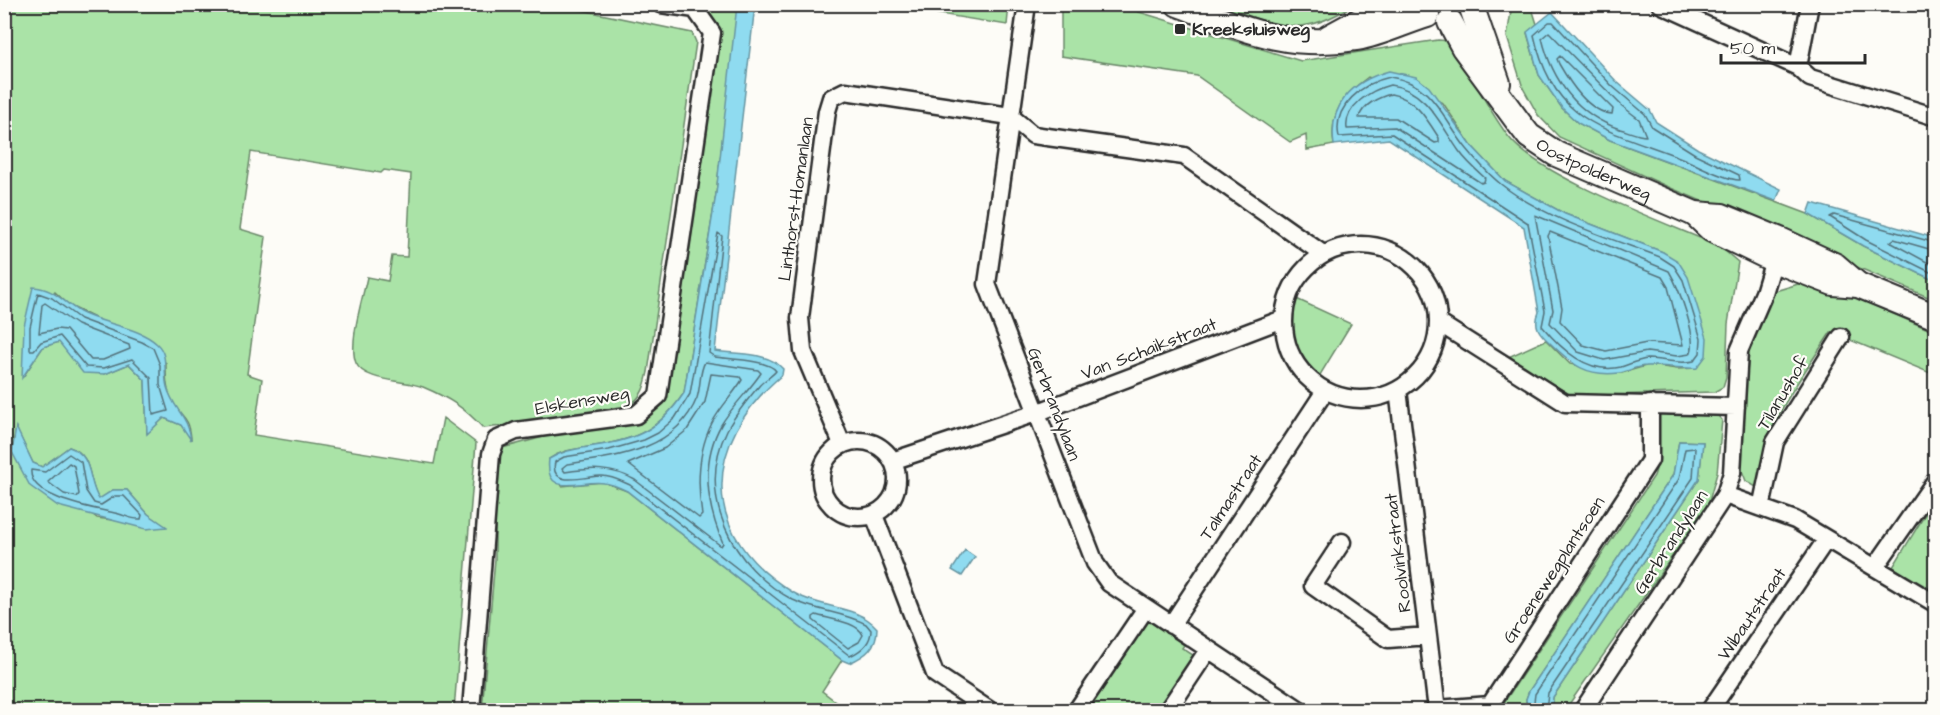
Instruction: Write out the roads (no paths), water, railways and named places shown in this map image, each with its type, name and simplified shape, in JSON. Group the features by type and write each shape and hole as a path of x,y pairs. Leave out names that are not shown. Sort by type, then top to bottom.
{"street":[{"name":"Elskensweg","path":"471,711 491,454 496,440 516,431 636,415 658,396 712,33 695,9 661,4"},
{"name":"Gerbrandylaan","path":"1027,4 987,285 1036,413 1095,563 1109,583 1300,711"},
{"path":"1178,4 1260,34 1291,42 1359,38 1423,10 1450,22 1467,16 1475,8"},
{"path":"1320,42 1390,4"},
{"path":"1660,4 1798,67 1810,78 1935,117"},
{"path":"1798,67 1809,4"},
{"name":"Oostpolderweg","path":"1475,8 1505,105"},
{"name":"Oostpolderweg","path":"1450,22 1464,48 1529,136 1556,154 1695,214 1712,230 1777,250 1833,282 1858,285 1935,317"},
{"name":"Linthorst-Homanlaan","path":"842,444 803,351 800,318 831,98 845,91 1010,116"},
{"path":"1010,116 1033,135 1184,156 1323,254"},
{"path":"1348,245 1376,246 1401,255 1421,273 1430,288 1434,296 1439,323 1436,343 1428,362 1415,378 1398,390 1378,398 1358,399 1324,391 1309,381 1299,369 1287,345 1284,319 1289,293 1302,271 1323,254 1348,245"},
{"name":"Gerbrandylaan","path":"1583,711 1725,495 1732,473 1739,351 1764,293 1777,250"},
{"name":"Van Schaikstraat","path":"892,461 1036,413 1284,319"},
{"path":"1439,323 1565,403 1736,407"},
{"name":"Tilanushof","path":"1761,508 1774,442 1841,337"},
{"name":"Roolvinkstraat","path":"1398,390 1437,710"},
{"name":"Talmastraat","path":"1171,625 1324,391"},
{"name":"Groenewegplantsoen","path":"1437,710 1490,705 1650,460 1650,405"},
{"path":"863,441 874,444 892,461 897,476 894,495 889,503 874,515 850,517 835,509 824,495 821,472 825,460 842,444 863,441"},
{"path":"1876,566 1935,480"},
{"path":"1725,495 1795,520 1826,540 1876,566 1935,604"},
{"path":"874,515 935,674 989,711"},
{"name":"Wibautstraat","path":"1710,711 1826,540"},
{"path":"1342,542 1313,586 1388,639 1428,636"},
{"path":"1077,711 1146,608"},
{"path":"1168,711 1209,650"}],"water":[{"path":"737,5 755,5 715,351 760,356 777,363 783,369 782,375 755,402 736,430 725,459 722,488 727,517 741,545 763,570 794,593 859,615 877,628 873,646 861,657 849,663 842,660 627,491 604,483 558,484 549,472 549,459 560,454 623,440 646,431 666,416 684,393 716,194"},
{"path":"1552,12 1617,82 1650,110 1656,122 1698,149 1781,189 1776,201 1610,140 1578,123 1562,108 1539,75 1527,32"},
{"path":"1389,71 1416,77 1429,87 1471,145 1505,181 1565,214 1663,252 1678,261 1688,277 1707,338 1706,356 1697,368 1646,366 1607,374 1588,371 1573,363 1538,329 1539,312 1524,227 1389,139 1334,145 1335,118 1345,97 1364,81"},
{"path":"1812,203 1935,238 1935,281 1863,246 1808,214"},
{"path":"33,287 47,290 80,312 141,334 157,344 163,353 167,387 187,425 191,440 181,425 164,418 147,434 145,380 129,364 105,374 83,373 59,342 43,347 22,378 24,326"},
{"path":"16,427 33,463 42,467 69,447 83,456 99,499 113,490 127,490 148,514 167,527 146,529 58,506 30,486 12,452"},
{"path":"1679,441 1703,442 1699,479 1553,697 1552,708 1527,710 1526,699 1529,691 1673,475"},
{"path":"965,550 975,557 962,576 952,570"}],"place":[{"name":"Kreeksluisweg","path":"1180,29"}]}
